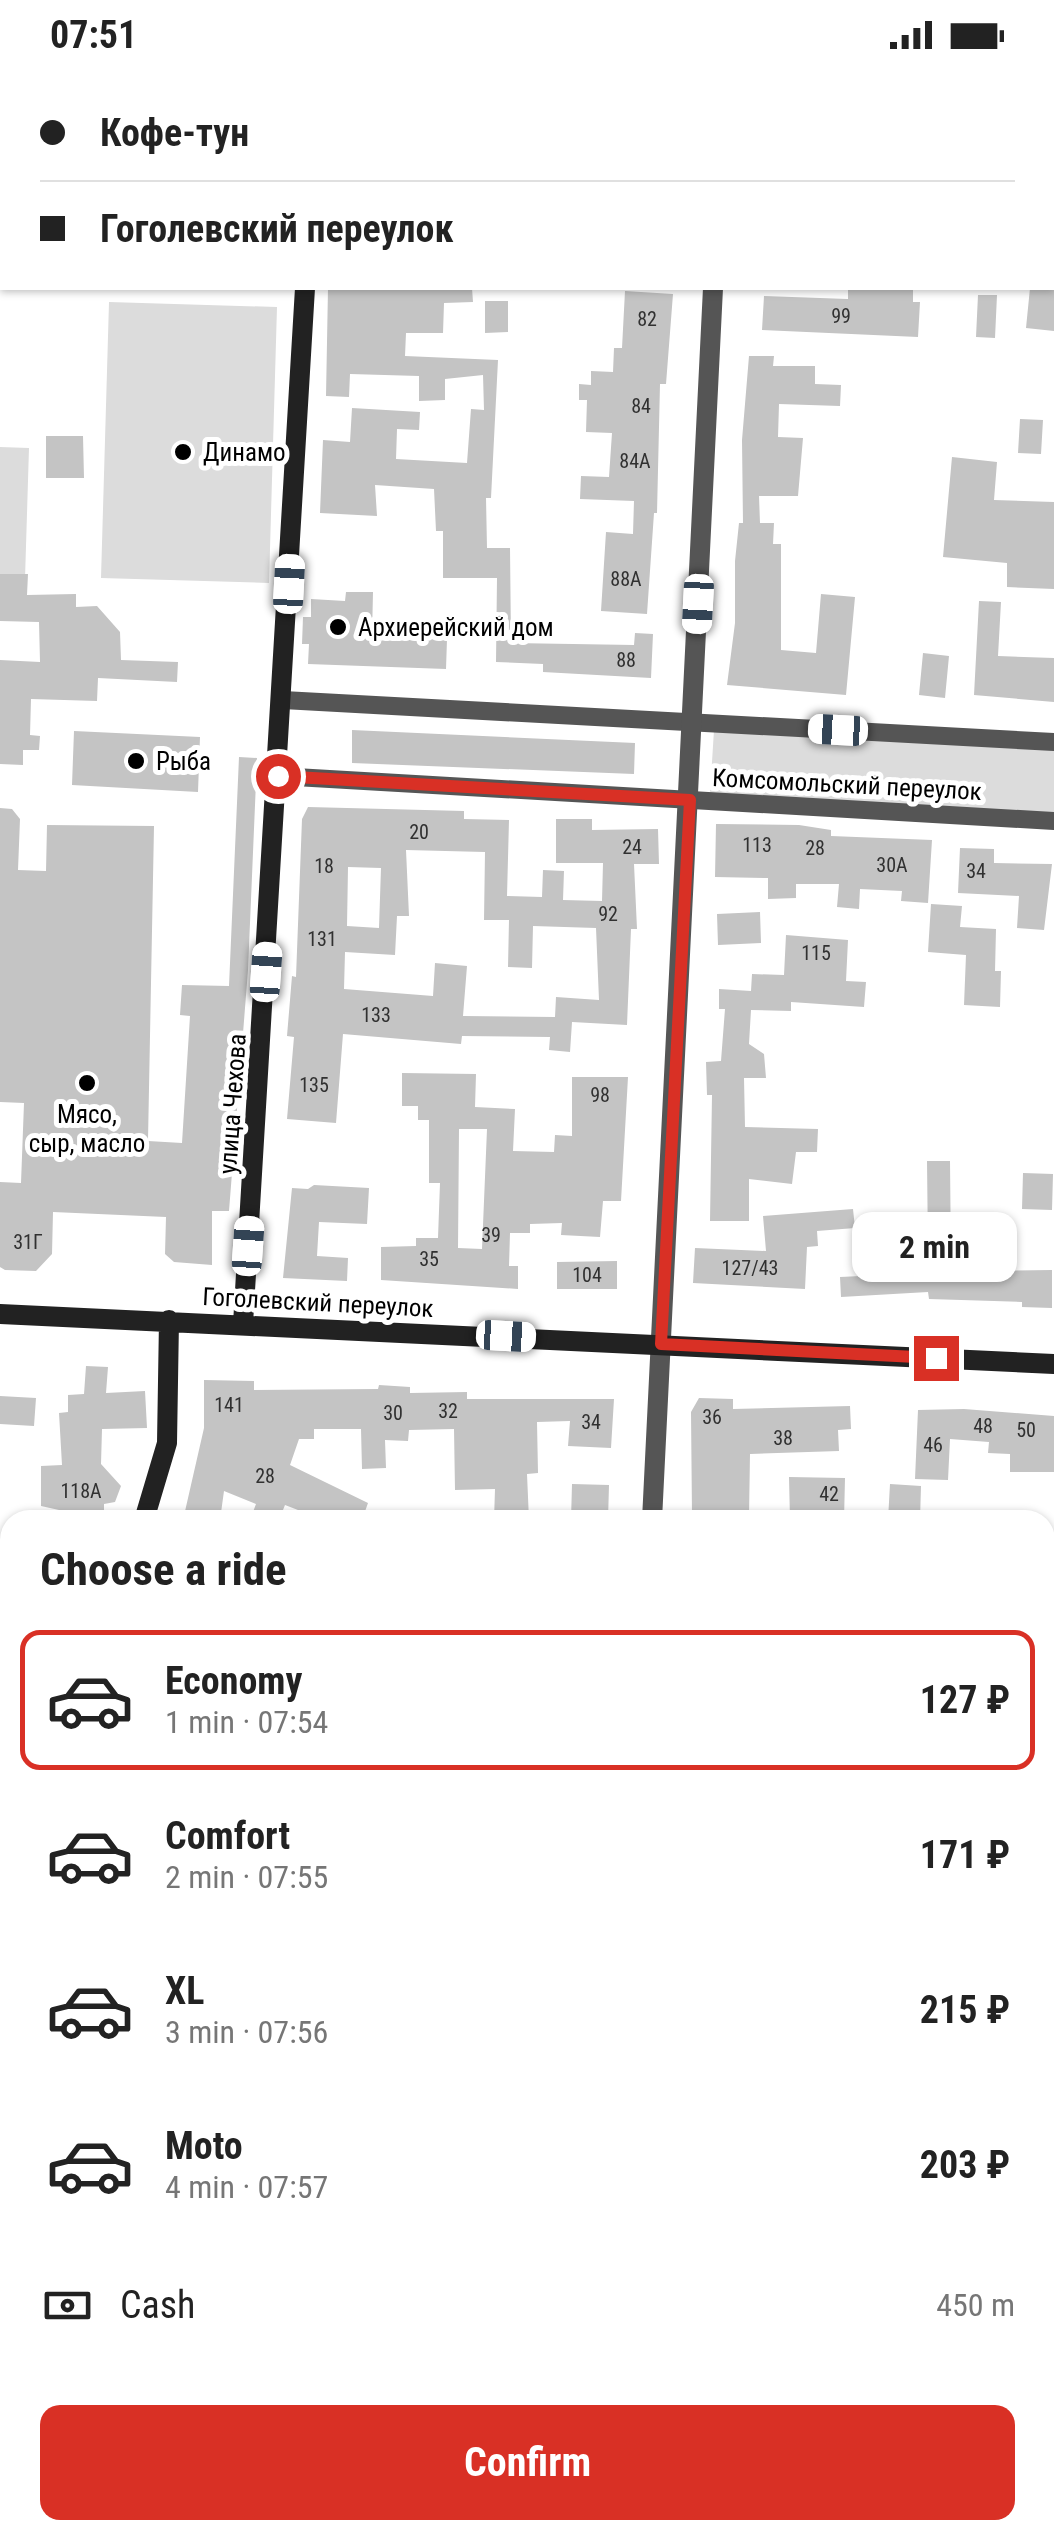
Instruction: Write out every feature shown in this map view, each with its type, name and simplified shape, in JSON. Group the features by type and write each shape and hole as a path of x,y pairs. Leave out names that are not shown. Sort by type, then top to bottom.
{"main road":[{"name":"улица Чехова","path":"243,1324 305,290"},
{"name":"Гоголевский переулок","path":"0,1314 1054,1364"},
{"path":"148,1510 167,1443 169,1320"}],"street":[{"path":"653,1510 713,290"},
{"path":"283,700 1054,742"},
{"name":"Комсомольский переулок","path":"278,776 1054,821"}],"shaded area":[{"path":"109,302 277,307 269,583 101,578"},
{"path":"0,447 29,448 25,579 0,578"},
{"path":"714,730 1054,750 1054,813 710,794"}],"building":[{"path":"328,290 472,290 473,302 444,303 443,333 406,333 405,356 498,360 491,498 486,498 487,548 510,548 511,643 634,645 635,633 653,634 651,678 543,672 543,664 496,662 497,578 443,578 443,531 436,531 434,489 375,485 377,516 320,513 323,440 350,442 352,408 420,412 419,430 397,429 396,459 467,463 471,409 484,410 483,375 445,379 445,400 419,401 419,376 350,374 349,397 326,396"},
{"path":"848,290 913,290 913,302 920,302 918,337 762,330 764,296 848,299"},
{"path":"1030,290 1054,290 1054,331 1026,328"},
{"path":"625,291 673,294 666,384 660,384 657,513 647,614 601,611 606,532 633,534 634,501 580,499 581,476 609,477 612,433 586,432 587,400 579,400 579,384 591,385 591,371 613,372 614,348 622,348"},
{"path":"978,295 997,295 995,338 976,337"},
{"path":"485,301 508,301 508,332 485,333"},
{"path":"749,356 774,356 773,366 815,366 815,384 841,385 840,406 779,404 778,437 803,438 798,496 759,496 760,523 774,523 773,544 781,544 781,650 816,653 821,594 855,597 846,695 727,685 735,623 735,561 739,523 743,523 742,440"},
{"path":"1020,419 1043,420 1041,454 1018,453"},
{"path":"46,436 83,436 84,478 46,478"},
{"path":"952,457 997,462 994,500 1054,502 1054,589 1007,587 1007,563 943,557"},
{"path":"0,574 28,574 27,595 76,594 76,607 97,606 120,632 121,660 178,662 177,682 98,678 97,701 31,699 30,735 40,736 39,750 23,750 23,765 0,764 0,660 40,662 39,622 0,621"},
{"name":"Архиерейский дом","path":"346,592 373,592 372,636 447,639 446,669 308,664 309,644 302,644 303,617 311,617 311,599 345,601"},
{"path":"979,601 1001,602 998,656 1054,658 1054,702 974,695"},
{"path":"923,653 949,656 945,698 919,695"},
{"path":"352,730 635,743 634,774 352,763"},
{"name":"Рыба","path":"74,731 200,737 198,792 72,785"},
{"path":"239,757 257,758 248,970 229,1211 212,1211 212,1265 174,1262 165,1254 166,1217 53,1212 52,1254 36,1271 5,1270 0,1267 0,1182 21,1183 24,1103 0,1102 0,808 12,809 20,819 18,870 46,871 47,825 154,826 148,1141 182,1143 190,1016 180,1015 182,985 229,986"},
{"path":"308,807 464,811 464,819 509,820 507,896 542,897 543,870 564,871 563,900 602,901 603,863 556,863 556,819 592,819 592,830 658,829 659,864 634,864 637,929 631,929 627,1025 572,1022 570,1052 549,1050 550,1037 462,1036 461,1044 343,1034 336,1123 287,1119 294,1037 287,1036 292,976 296,977 302,819","holes":["406,850 485,852 484,920 509,920 508,967 532,968 533,926 596,928 599,1000 556,997 555,1017 463,1016 467,966 435,963 433,996 344,989 345,952 395,955 397,916 409,916","348,867 381,868 379,928 347,926"]},
{"path":"716,824 799,825 831,830 831,836 932,840 928,903 901,901 902,891 860,889 859,909 837,907 839,884 796,884 796,898 768,899 768,878 715,877"},
{"path":"960,848 994,849 994,863 1052,864 1044,930 1017,928 1019,896 958,893"},
{"path":"931,904 962,906 960,927 996,929 995,971 1001,971 1000,1007 964,1005 966,955 928,952"},
{"path":"760,912 761,943 718,945 717,914"},
{"path":"786,935 848,940 846,981 866,982 864,1007 791,1002 791,1011 751,1010 749,1044 764,1054 766,1078 744,1078 745,1127 818,1129 817,1152 796,1152 792,1184 749,1179 749,1221 710,1221 712,1095 707,1095 706,1062 721,1061 725,1009 719,1009 719,989 751,991 752,974 784,975"},
{"path":"402,1073 476,1074 475,1107 515,1109 513,1151 554,1152 555,1135 572,1136 572,1077 628,1077 621,1201 603,1201 600,1237 561,1235 562,1223 530,1224 530,1233 510,1233 509,1266 518,1266 518,1289 381,1280 381,1247 416,1246 416,1238 438,1238 440,1183 429,1183 429,1120 418,1120 418,1106 402,1106","holes":["459,1129 487,1129 482,1249 458,1248"]},
{"path":"927,1161 950,1161 951,1263 968,1262 968,1271 1052,1270 1052,1308 1022,1307 1022,1302 929,1299 928,1292 841,1297 840,1277 882,1275 880,1254 928,1251"},
{"path":"1023,1173 1053,1174 1052,1210 1022,1209"},
{"path":"314,1185 369,1188 367,1224 319,1222 317,1256 348,1258 347,1281 283,1278 292,1188 308,1189"},
{"path":"853,1209 855,1228 817,1231 818,1246 807,1247 805,1289 693,1283 695,1248 766,1251 763,1216"},
{"path":"617,1261 617,1289 557,1289 557,1262"},
{"path":"86,1366 108,1367 106,1393 145,1391 147,1428 102,1429 101,1464 121,1486 115,1502 104,1504 104,1510 41,1506 41,1466 62,1465 59,1413 68,1412 68,1395 84,1394"},
{"path":"204,1380 254,1381 254,1390 378,1389 379,1385 410,1387 410,1393 467,1392 467,1399 614,1399 611,1448 568,1446 570,1421 537,1422 538,1473 527,1474 529,1510 494,1510 495,1489 455,1490 454,1429 409,1430 408,1441 385,1440 386,1468 362,1469 361,1429 314,1429 314,1439 299,1439 290,1465 368,1503 366,1510 298,1510 285,1505 283,1510 254,1510 256,1504 224,1491 221,1510 185,1510 204,1428"},
{"path":"0,1396 36,1398 34,1426 0,1424"},
{"path":"699,1398 733,1399 733,1409 850,1406 851,1429 838,1430 839,1451 750,1454 749,1510 692,1510 691,1412"},
{"path":"964,1409 1054,1416 1054,1472 1010,1472 1010,1454 988,1453 989,1442 950,1439 948,1480 915,1479 918,1410"},
{"path":"789,1477 845,1478 844,1510 790,1510"},
{"path":"572,1484 609,1485 608,1510 571,1510"},
{"path":"890,1484 921,1486 920,1510 889,1510"}],"place":[{"name":"Динамо","path":"183,452"},
{"name":"Архиерейский дом","path":"338,627"},
{"name":"Рыба","path":"136,761"},
{"name":"Мясо, сыр, масло","path":"87,1083"}],"route":[{"path":"278,776 690,800 661,1344 936,1358"}]}
